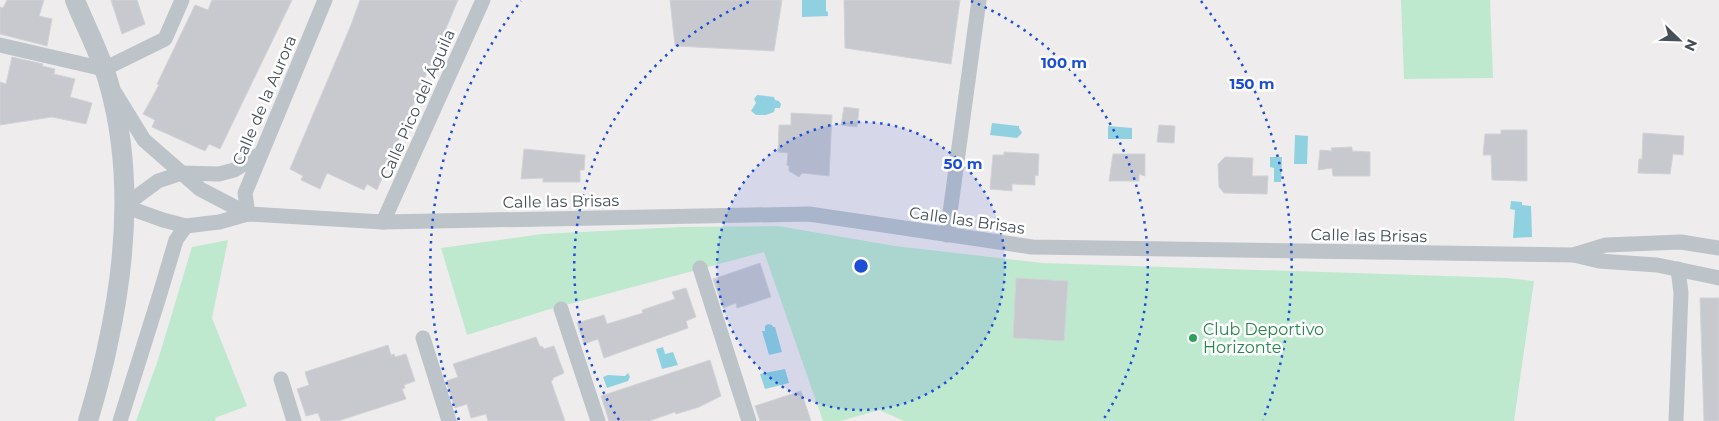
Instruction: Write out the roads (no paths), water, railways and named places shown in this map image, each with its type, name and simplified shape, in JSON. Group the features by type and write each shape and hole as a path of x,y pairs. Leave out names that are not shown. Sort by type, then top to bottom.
{"street":[{"path":"75,0 107,77 144,140 206,192 248,214"},
{"path":"107,77 165,39 182,0"},
{"name":"Calle de la Aurora","path":"248,214 244,193 324,0"},
{"name":"Calle Pico del Águila","path":"384,222 483,0"},
{"path":"947,235 979,0"},
{"path":"0,44 107,77"},
{"path":"88,421 107,348 117,294 124,206 121,150 107,77"},
{"path":"124,206 158,181 182,173 219,174 234,170 260,154"},
{"path":"124,206 186,226 219,222 248,214"},
{"name":"Calle las Brisas","path":"248,214 384,222 809,214 1032,247 1573,255 1606,245 1681,242 1719,248"},
{"path":"120,421 176,240 186,226"},
{"path":"1573,255 1599,261 1658,264 1719,278"},
{"path":"700,268 749,421"},
{"path":"1676,421 1681,293 1678,269"},
{"path":"561,309 598,421"},
{"path":"423,338 449,421"},
{"path":"280,379 294,421"}],"water":[{"path":"802,0 826,0 828,16 802,17"},
{"path":"757,95 774,97 781,104 780,108 775,108 774,112 766,115 756,115 751,111 756,103 754,99"},
{"path":"992,123 1019,126 1022,133 1017,138 990,135"},
{"path":"1108,126 1132,128 1132,139 1108,139"},
{"path":"1295,135 1308,136 1307,164 1294,164"},
{"path":"1270,157 1282,157 1281,182 1274,182 1274,168 1270,167"},
{"path":"1511,201 1522,202 1522,205 1531,206 1532,237 1513,238 1515,210 1510,209"},
{"path":"768,324 775,327 782,352 769,355 762,331 765,331 765,326"},
{"path":"663,347 665,354 673,352 678,365 662,369 656,349"},
{"path":"785,369 789,383 765,389 760,374"},
{"path":"628,373 630,377 628,381 607,388 603,377 608,375 625,376"}],"place":[{"name":"Club Deportivo Horizonte","path":"1193,338"}]}
